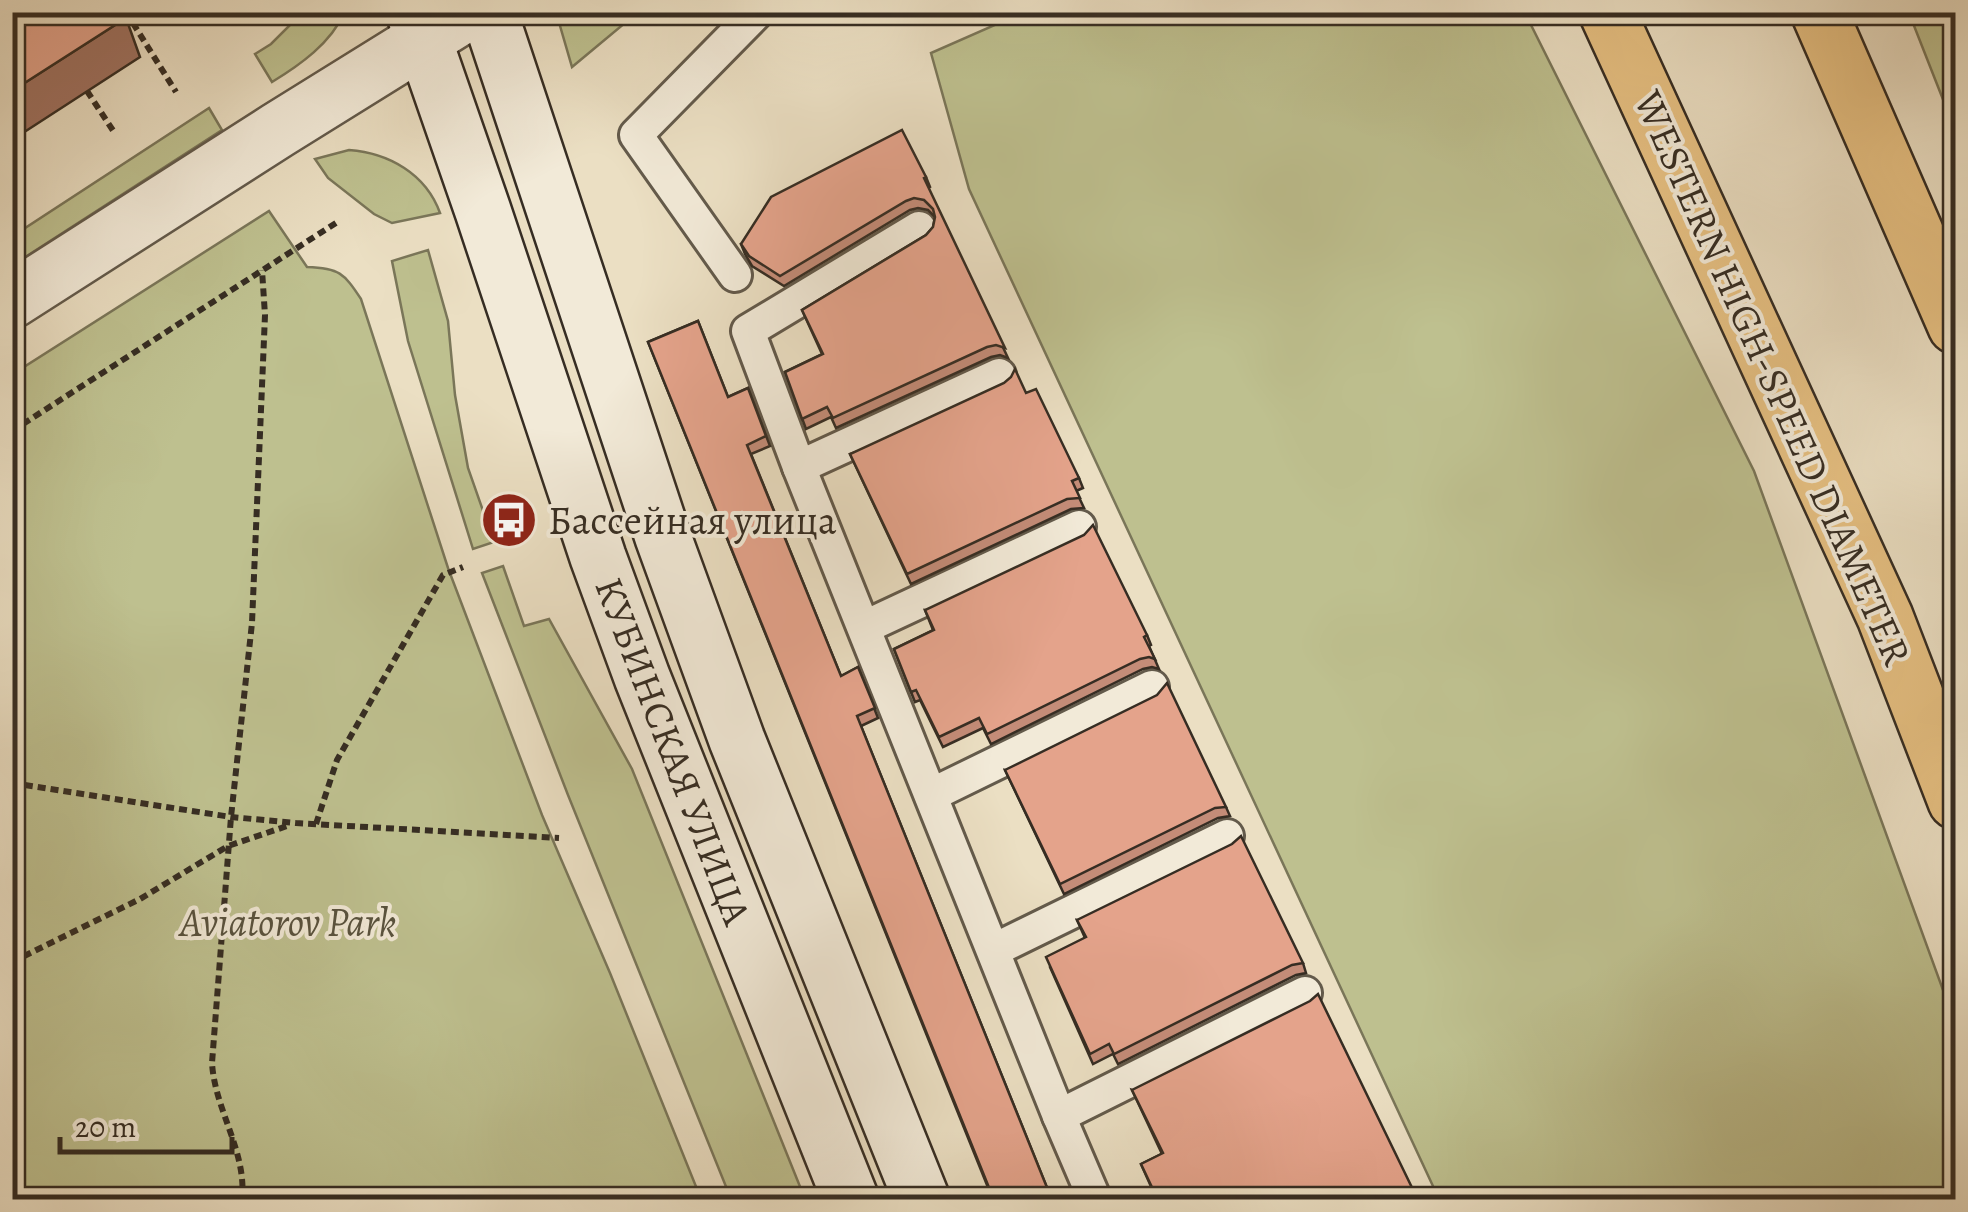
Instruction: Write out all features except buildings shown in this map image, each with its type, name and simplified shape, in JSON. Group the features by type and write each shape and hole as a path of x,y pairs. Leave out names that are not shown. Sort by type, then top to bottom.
{"highway":[{"name":"WESTERN HIGH-SPEED DIAMETER","path":"1607,12 1885,616 1956,801"},
{"path":"1819,12 1956,326"}],"main road":[{"name":"КУБИНСКАЯ УЛИЦА","path":"489,12 716,685 922,1200"},
{"name":"КУБИНСКАЯ УЛИЦА","path":"435,21 598,557 779,1024 852,1200"},
{"path":"12,300 278,130 435,21"}],"lane":[{"path":"735,275 636,135 756,12"},
{"path":"918,228 748,331 799,468 1094,1200"},
{"path":"799,468 999,375"},
{"path":"865,628 1079,526"},
{"path":"931,795 1152,687"},
{"path":"994,950 1227,836"},
{"path":"1059,1116 1305,993"}],"path":[{"path":"126,12 176,92"},
{"path":"87,91 114,132"},
{"path":"12,431 339,221"},
{"path":"242,1200 242,1167 217,1096 212,1063 228,846 252,623 265,314 262,270"},
{"path":"316,824 337,760 443,576 463,567"},
{"path":"12,783 231,817 559,838"},
{"path":"12,962 140,899 228,846 296,823"}],"green space":[{"path":"556,12 637,12 637,13 572,67"},
{"path":"302,13 344,13 323,44 272,82 255,54"},
{"path":"1014,13 1525,13 1754,471 1955,1023 1955,1199 1439,1199 969,189 931,53"},
{"path":"1909,13 1955,13 1955,130"},
{"path":"209,108 222,130 13,265 13,236"},
{"path":"349,150 378,156 404,168 426,187 440,213 392,223 374,214 328,178 315,159"},
{"name":"Aviatorov Park","path":"269,211 307,267 340,274 361,299 448,568 542,815 701,1199 13,1199 13,374"},
{"path":"428,250 448,321 455,395 468,468 494,542 473,549 408,341 392,261"},
{"path":"503,566 524,626 549,619 632,769 805,1199 731,1199 482,573"}],"place":[{"name":"Бассейная улица","path":"509,520"}]}
